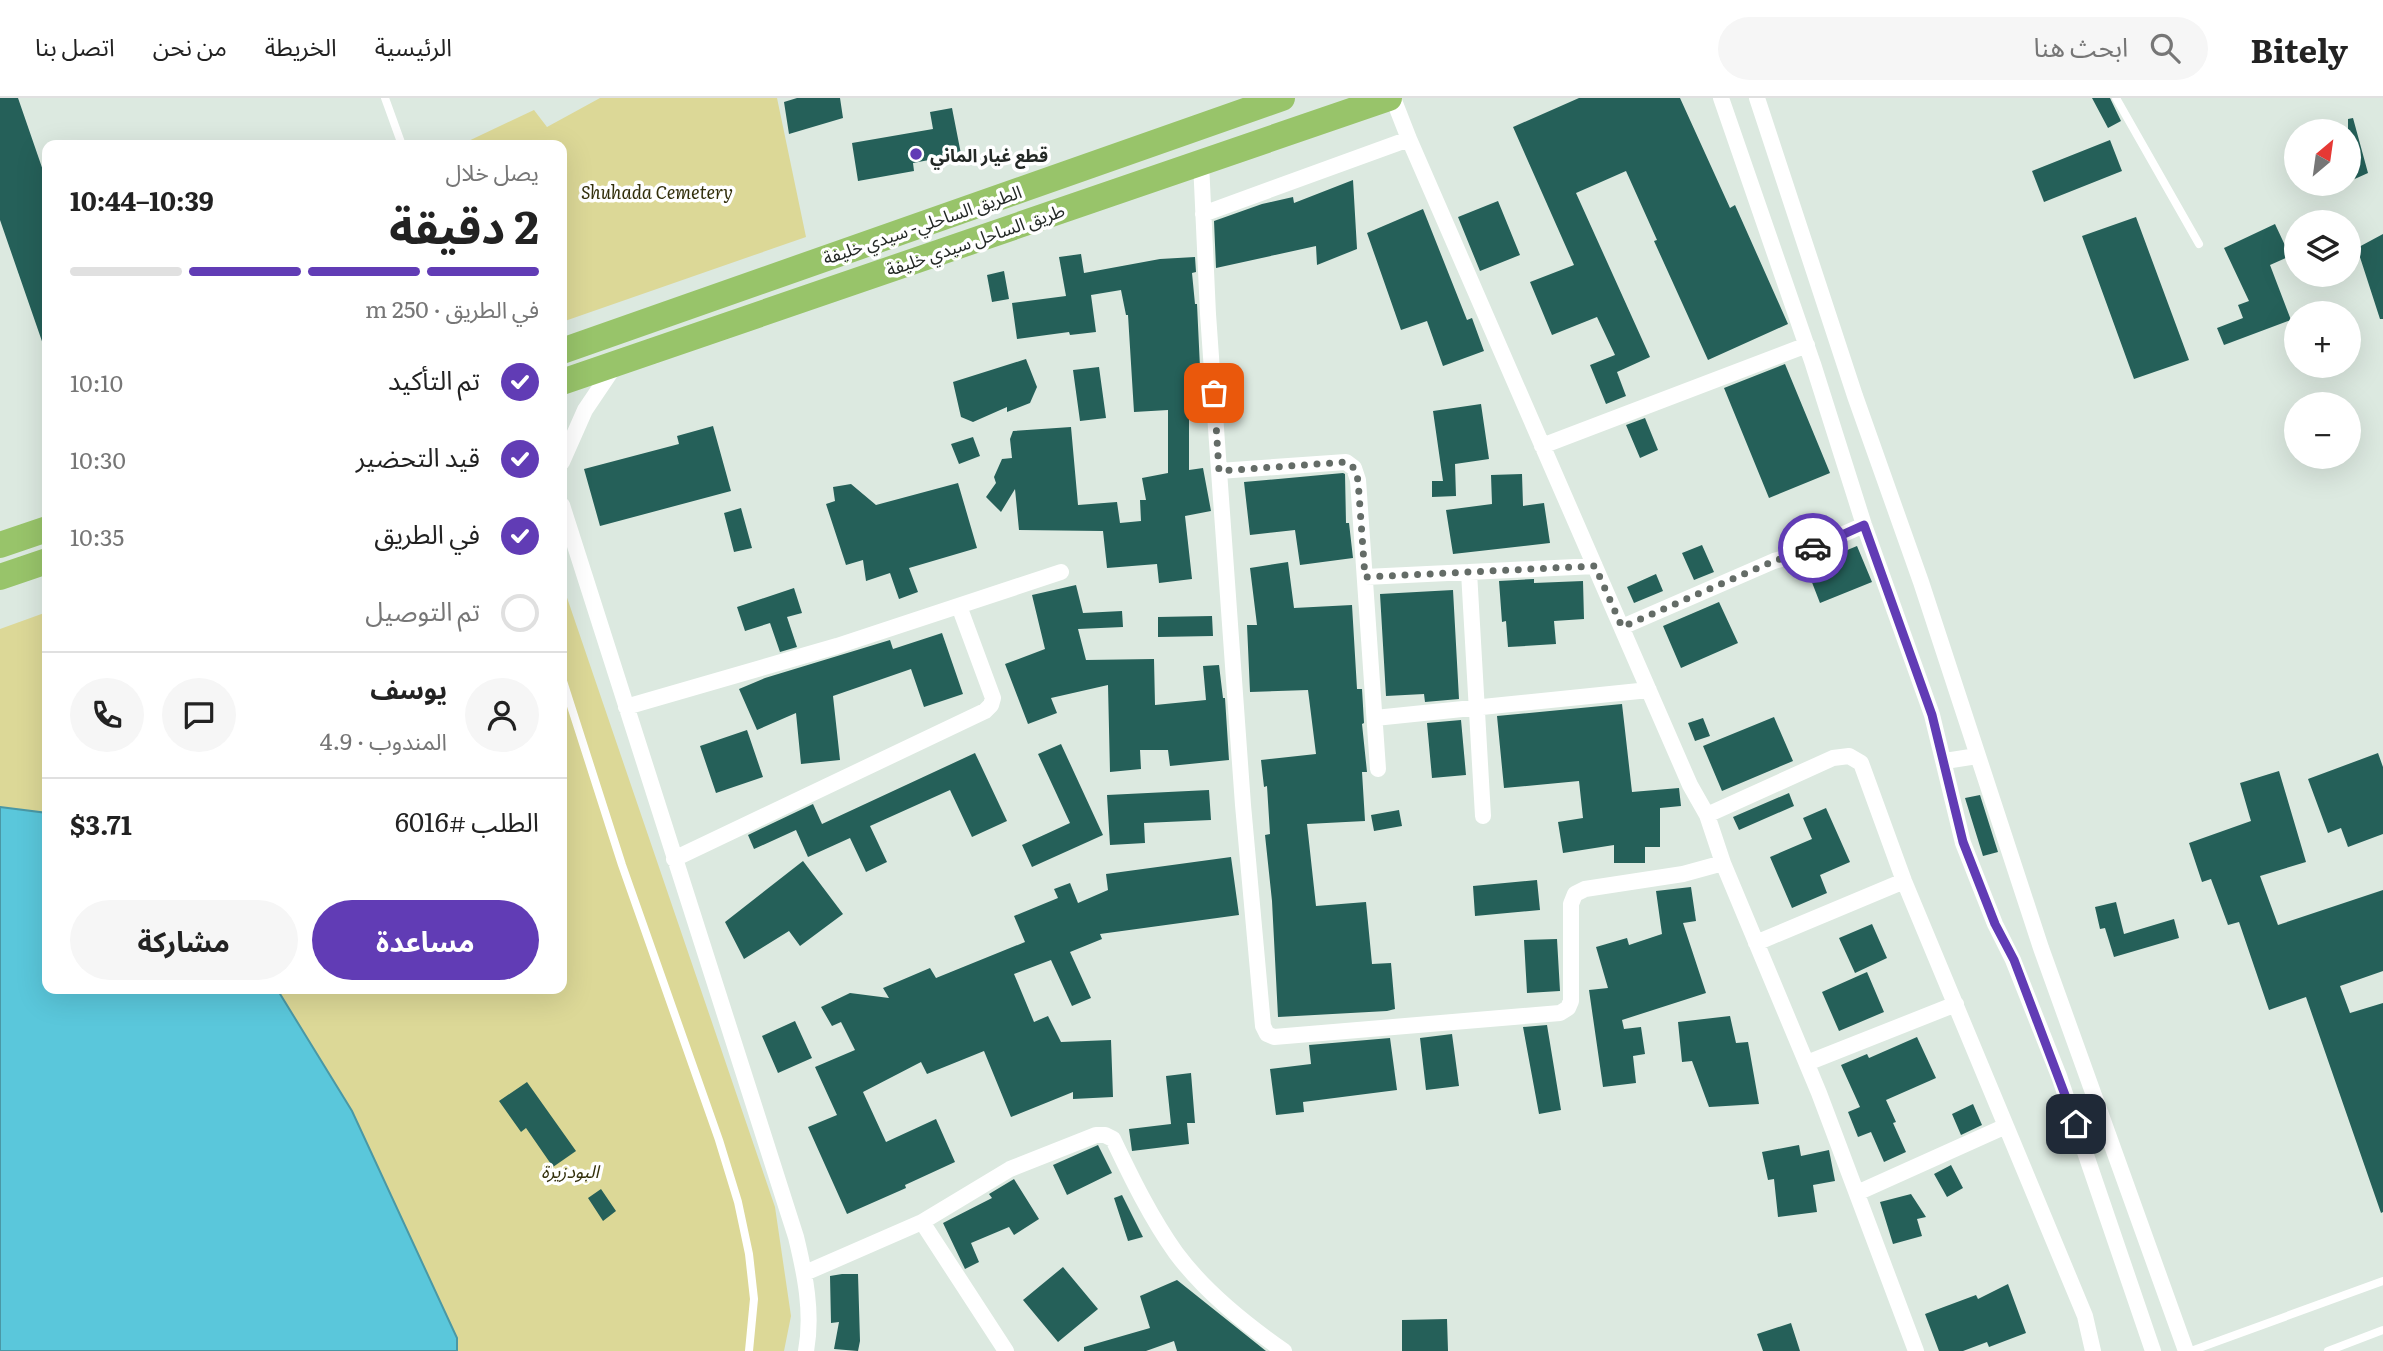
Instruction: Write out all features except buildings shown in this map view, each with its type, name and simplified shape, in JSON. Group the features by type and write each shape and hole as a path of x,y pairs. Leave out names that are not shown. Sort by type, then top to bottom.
{"highway":[{"name":"الطريق الساحلي- سيدي خليفة","path":"567,349 1282,98"},
{"name":"طريق الساحل سيدي خليفة","path":"567,380 1391,98"},
{"path":"0,545 42,531"},
{"path":"0,577 42,563"}],"street":[{"path":"1391,98 1690,785 1707,814 1723,863 1807,1063 1916,1351"},
{"path":"1721,98 1807,345 1864,525 1932,715 1963,842 1995,924 2014,960 2059,1076 2153,1351"},
{"path":"1757,98 1854,396 1921,582 2041,947 2186,1351"},
{"path":"1203,214 1409,139"},
{"path":"1201,162 1219,471 1243,805 1263,1026 1268,1034 1274,1037 1560,1013 1568,1008 1571,1001 1570,904 1575,894 1585,889 1683,874 1723,863"},
{"path":"1542,446 1807,345"},
{"path":"567,450 584,410 617,362"},
{"path":"1219,471 1346,462 1354,468 1358,480 1378,769"},
{"path":"567,521 796,1237 805,1273 809,1315 806,1351"},
{"path":"1622,627 1864,525"},
{"path":"1365,577 1595,566"},
{"path":"626,707 837,646 1061,572"},
{"path":"1469,572 1483,816"},
{"path":"674,859 985,711 993,698 959,606"},
{"path":"1375,718 1649,690"},
{"path":"1707,814 1833,758 1849,756 1861,764 1904,881 2085,1315 2093,1351"},
{"path":"1945,761 1977,756"},
{"path":"1756,943 1904,881"},
{"path":"2014,960 2041,947"},
{"path":"1807,1063 1955,1004"},
{"path":"1857,1193 2007,1126"},
{"path":"805,1273 922,1223 1010,1169 1096,1135 1105,1135 1113,1139 1140,1192 1176,1252 1205,1286 1255,1331 1284,1351"},
{"path":"922,1223 1006,1351"}],"lane":[{"path":"385,98 400,140"},
{"path":"2116,98 2199,244"},
{"path":"567,694 622,864 719,1140 738,1202 749,1254 754,1299 749,1351"},
{"path":"2191,1351 2383,1281"},
{"path":"2329,1351 2383,1330"}],"green space":[{"name":"Shuhada Cemetery","path":"600,98 777,98 806,237 567,320 567,140 471,140 534,110 547,127"},
{"name":"البودزيرة","path":"567,598 775,1207 791,1316 784,1351 0,1351 0,629 42,614 42,994 567,994"}],"water":[{"path":"0,807 42,812 42,994 280,994 352,1111 457,1338 457,1351 0,1351"}],"way so far":[{"path":"1214,393 1219,471 1346,462 1354,468 1358,480 1365,577 1595,566 1622,627 1774,561 1813,548"}],"place":[{"name":"قطع غيار الماني","path":"916,154"}],"route":[{"path":"1813,548 1864,525 1932,715 1963,842 1995,924 2014,960 2076,1124"}]}
